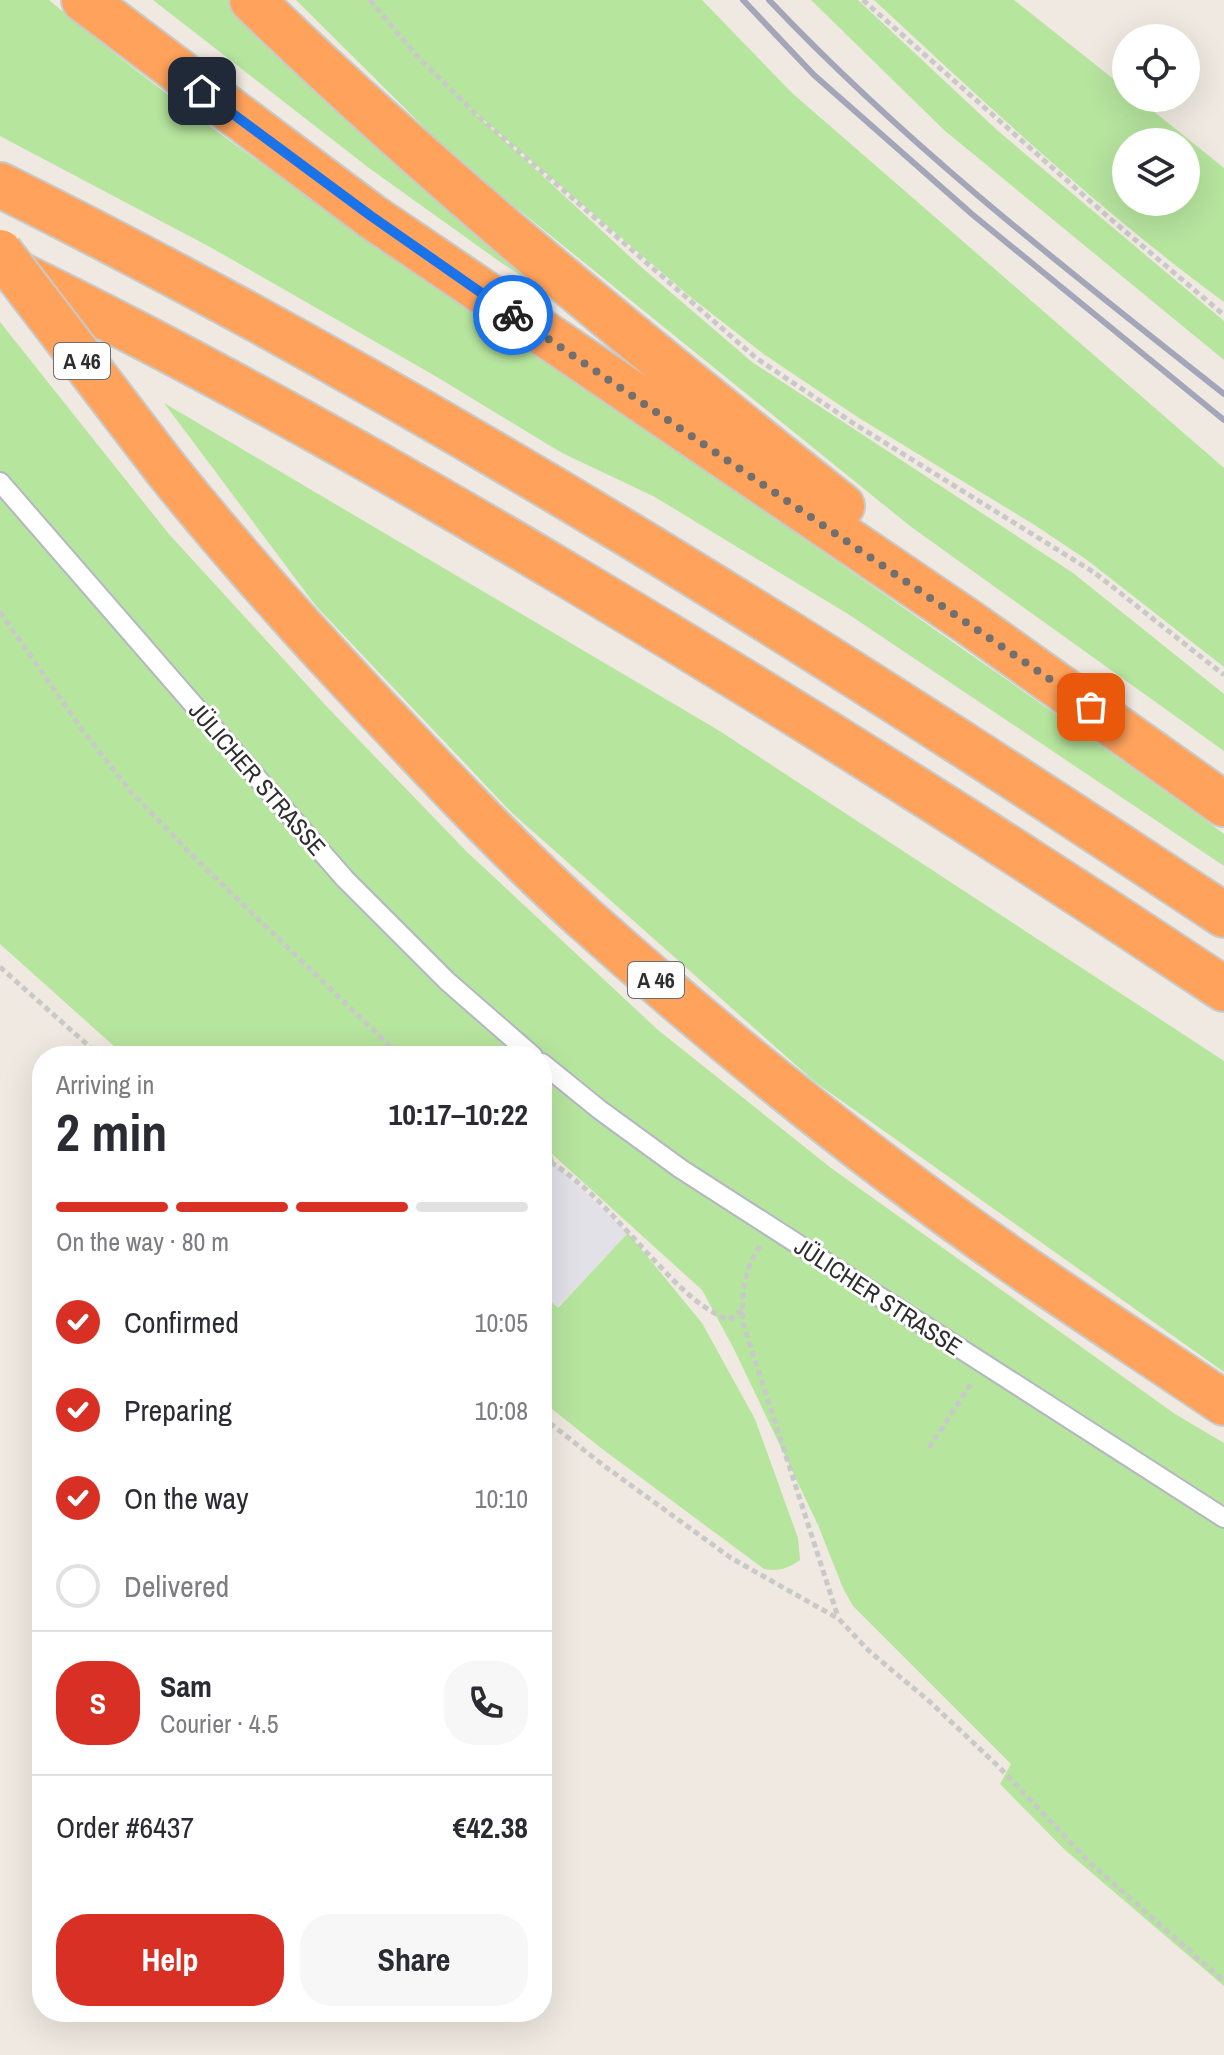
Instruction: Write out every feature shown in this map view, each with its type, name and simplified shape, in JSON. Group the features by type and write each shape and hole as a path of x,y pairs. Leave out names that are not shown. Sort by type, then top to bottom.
{"highway":[{"path":"84,0 384,226 1116,724"},
{"path":"252,0 383,123 541,261 1116,724 1224,804"},
{"path":"0,185 274,328 469,439 925,720 1224,915"},
{"name":"A 46","path":"0,252 166,469 295,622 433,768 580,914 754,1063 880,1163 1027,1270 1224,1403"},
{"path":"0,265 255,396 562,571 940,804 1224,989"}],"lane":[{"name":"JÜLICHER STRASSE","path":"0,482 345,879 447,981 522,1046"},
{"name":"JÜLICHER STRASSE","path":"552,1071 651,1148 771,1228 1224,1518"}],"path":[{"path":"370,0 416,55 478,116 749,353 853,423 1095,573 1224,675"},
{"path":"863,0 1224,315"},
{"path":"0,612 83,731 131,792 390,1046"},
{"path":"0,967 89,1046"},
{"path":"552,1162 603,1206 696,1302 729,1320 742,1310"},
{"path":"771,1228 747,1271 743,1323 839,1619"},
{"path":"929,1448 983,1365"},
{"path":"552,1424 731,1558 839,1619 869,1651 929,1701 999,1767 1090,1863 1224,1981"}],"shaded area":[{"path":"555,1164 628,1233 557,1308 552,1303 552,1167"}],"green space":[{"path":"0,0 49,0 167,94 289,184 1204,819 1224,834 1224,866 848,614 653,496 562,453 437,377 210,247 0,136"},
{"path":"153,0 234,0 599,326 503,264 369,168"},
{"path":"296,0 702,0 792,93 1224,468 1224,667 1087,560 859,418 765,355 693,299 465,104 640,266 752,362 1073,573 1224,694 1224,751 910,526 456,159"},
{"path":"811,0 858,0 998,131 1224,321 1224,360 944,130"},
{"path":"874,0 1014,0 1112,78 1112,112 1154,112 1174,128 1112,128 1112,213 1002,118"},
{"path":"1200,149 1224,168 1224,302 1178,267 1115,216 1200,216"},
{"path":"0,322 168,533 329,709 467,852 658,1030 831,1168 1175,1414 1224,1443 1224,1986 1065,1850 1000,1784 1011,1764 853,1606 734,1349 702,1290 552,1154 552,1046 114,1046 0,944"},
{"path":"164,403 718,730 1224,1061 1224,1372 815,1082 511,812 316,606"},
{"path":"628,1233 702,1323 755,1419 798,1538 800,1560 779,1570 764,1569 552,1409 552,1302 558,1308"}],"railway":[{"path":"743,0 814,75 973,215 1224,420"},
{"path":"769,0 876,106 932,156 1047,253 1224,394"}],"way so far":[{"path":"513,315 1091,707"}],"route":[{"path":"202,91 371,216 513,315"}]}
